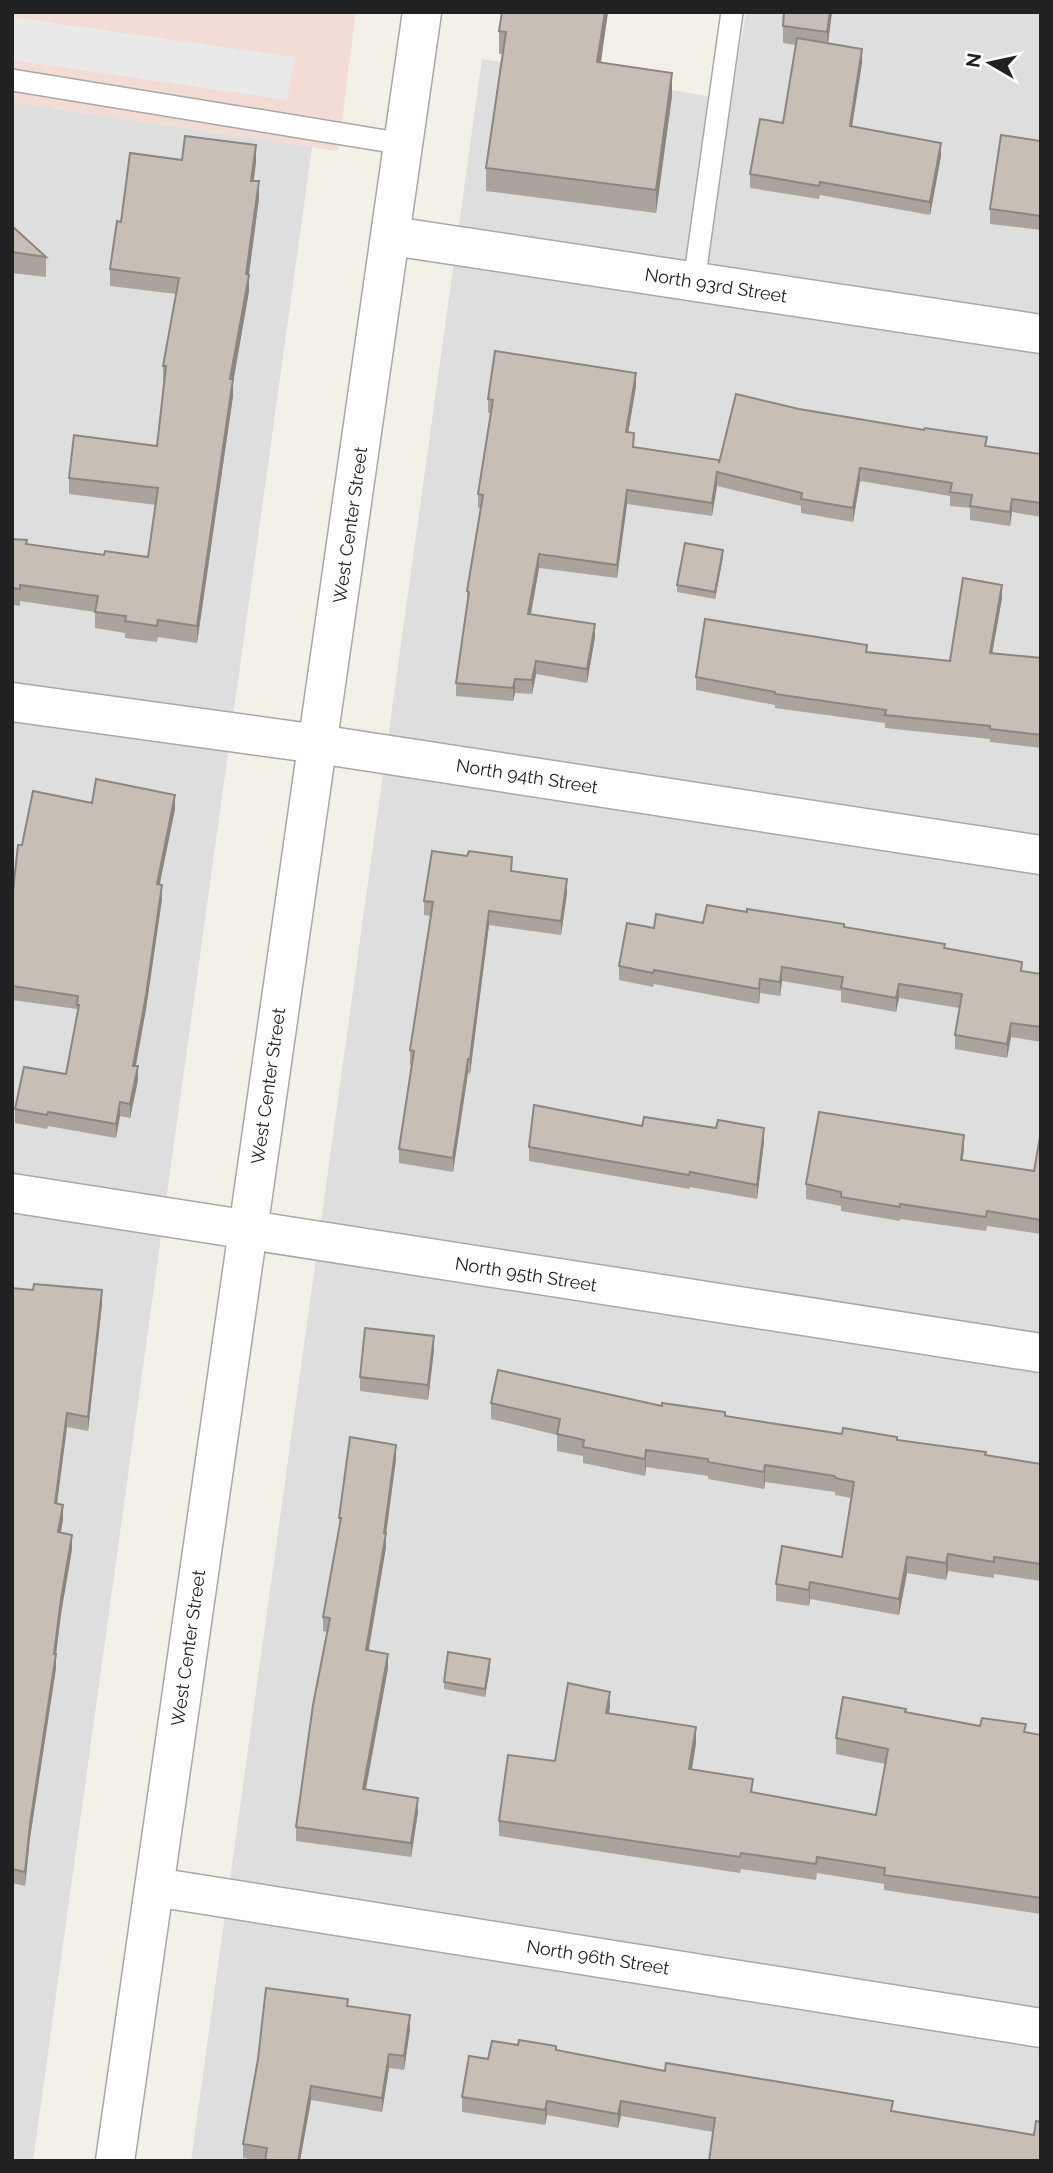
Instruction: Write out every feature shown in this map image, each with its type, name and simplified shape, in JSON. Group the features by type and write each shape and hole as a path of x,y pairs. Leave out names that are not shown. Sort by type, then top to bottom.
{"street":[{"name":"West Center Street","path":"116,2161 422,12"},
{"name":"North 93rd Street","path":"392,236 1041,334"},
{"name":"North 94th Street","path":"12,702 318,744 1041,855"},
{"name":"North 95th Street","path":"12,1194 1041,1353"},
{"name":"North 96th Street","path":"155,1887 1041,2028"}],"lane":[{"path":"694,282 732,12"},
{"path":"12,80 404,144"}],"shaded area":[{"path":"12,12 356,12 338,151 12,102"},
{"path":"746,12 1041,12 1041,2161 191,2161 482,59 731,100"},
{"path":"12,17 295,57 287,100 12,60"},
{"path":"12,102 312,147 33,2161 12,2161"}],"building":[{"path":"502,12 605,12 597,62 672,73 656,190 486,168 506,32 499,31"},
{"path":"784,12 830,12 827,32 783,26"},
{"path":"797,38 862,49 850,126 941,143 930,202 820,182 819,186 750,174 760,119 783,123"},
{"path":"1001,135 1041,141 1041,216 990,209"},
{"path":"185,136 256,145 251,181 259,181 246,274 249,275 230,379 233,379 197,626 158,620 157,626 125,621 126,616 95,612 98,596 20,585 20,589 12,588 12,539 27,540 26,544 104,555 105,551 148,557 158,488 69,478 74,435 157,446 166,366 163,366 179,278 110,269 117,221 121,222 130,153 182,160"},
{"path":"12,226 46,257 12,252"},
{"path":"495,351 636,373 626,432 634,433 633,447 719,460 719,463 736,394 799,409 924,430 987,437 985,446 1041,454 1041,503 1012,499 1010,512 970,506 972,495 950,492 952,483 860,468 853,508 801,499 802,493 717,472 712,503 627,490 617,565 539,554 528,614 595,624 587,669 536,661 532,680 515,679 513,688 456,683 469,592 467,591 483,495 478,494 493,400 488,399"},
{"path":"685,543 723,550 715,592 677,585"},
{"path":"963,578 1002,585 990,653 1041,658 1041,735 990,729 990,726 885,715 886,710 775,694 696,677 705,619 867,645 866,652 950,661"},
{"path":"96,779 175,795 157,884 162,885 133,1066 138,1066 130,1104 120,1102 116,1124 15,1109 24,1067 66,1074 79,1005 78,996 12,986 12,891 18,845 22,845 33,791 92,803"},
{"path":"432,851 467,856 469,851 512,857 511,871 567,879 561,921 489,911 470,1059 453,1158 399,1149 414,1051 410,1050 433,902 424,901"},
{"path":"707,905 844,924 844,927 945,944 944,948 1022,962 1021,971 1041,974 1041,1027 1011,1023 1007,1044 955,1035 962,994 899,984 896,998 841,988 843,977 782,967 780,982 760,979 759,989 619,966 627,923 654,928 656,914 703,923"},
{"path":"534,1105 642,1126 644,1117 716,1128 718,1120 764,1128 757,1185 529,1147"},
{"path":"819,1112 964,1135 961,1160 1034,1171 1041,1131 1041,1220 987,1211 986,1217 900,1204 900,1207 841,1197 841,1192 806,1184"},
{"path":"34,1284 102,1290 88,1417 67,1413 55,1503 63,1505 58,1532 72,1535 25,1872 12,1869 12,1288 33,1290"},
{"path":"365,1328 434,1336 428,1385 360,1377"},
{"path":"498,1370 662,1406 662,1403 725,1412 725,1416 842,1434 843,1428 897,1437 897,1440 986,1452 985,1455 1041,1464 1041,1564 994,1557 994,1562 948,1554 946,1563 907,1557 899,1599 810,1582 809,1590 776,1584 782,1546 842,1557 854,1482 835,1476 765,1465 764,1472 708,1462 708,1459 646,1450 645,1459 583,1447 584,1440 557,1434 560,1419 491,1403"},
{"path":"350,1437 396,1445 386,1533 366,1650 388,1654 363,1789 418,1798 411,1843 296,1827 313,1705 330,1618 323,1617 341,1518"},
{"path":"448,1652 490,1659 485,1689 444,1682"},
{"path":"568,1683 610,1692 606,1713 696,1727 689,1769 753,1779 751,1792 876,1815 888,1749 836,1738 843,1697 980,1726 982,1718 1026,1724 1024,1732 1041,1735 1041,1898 884,1875 885,1868 817,1857 816,1864 741,1853 740,1857 499,1821 508,1755 555,1761"},
{"path":"266,1988 348,1999 347,2006 410,2015 404,2056 389,2054 382,2098 311,2086 298,2161 265,2161 267,2148 243,2144 258,2059"},
{"path":"519,2040 665,2071 666,2063 893,2101 891,2111 1034,2135 1036,2121 1041,2122 1041,2161 709,2161 715,2118 621,2101 618,2114 547,2101 545,2110 462,2097 469,2056 488,2059 492,2041 518,2045"}]}
